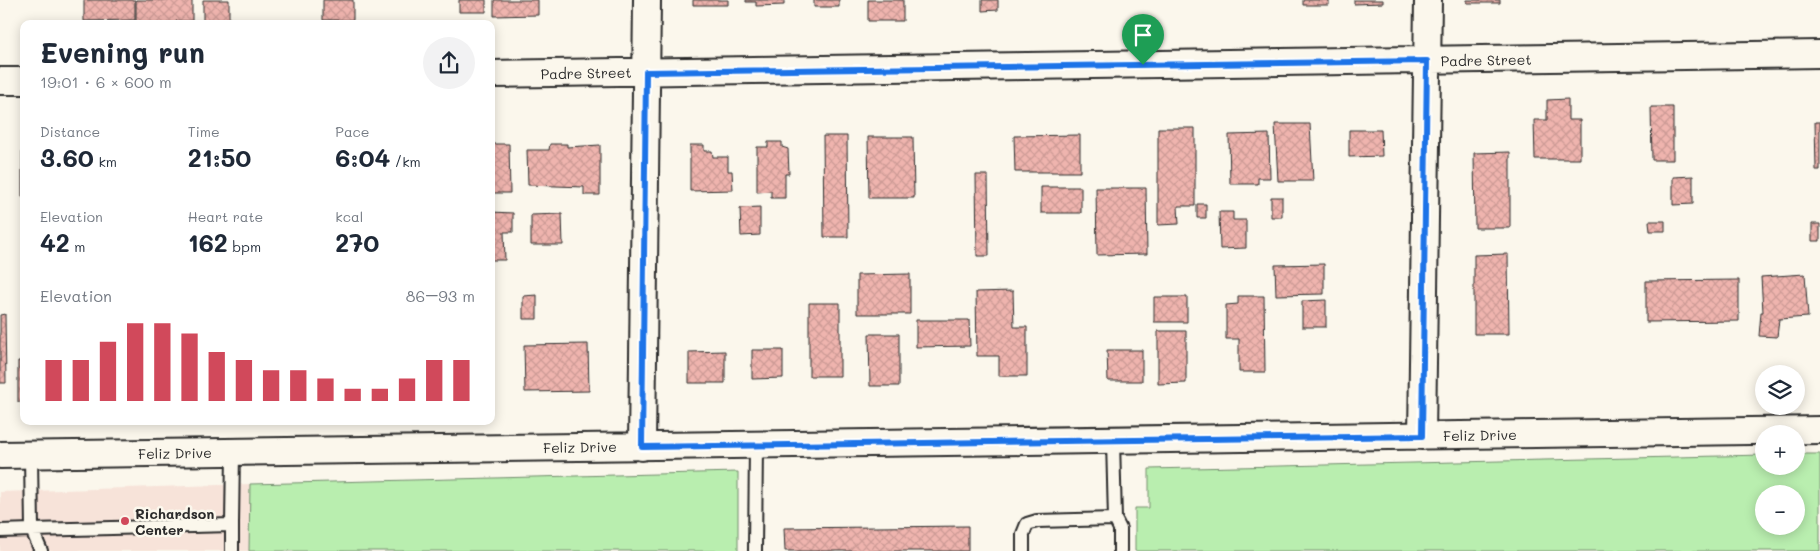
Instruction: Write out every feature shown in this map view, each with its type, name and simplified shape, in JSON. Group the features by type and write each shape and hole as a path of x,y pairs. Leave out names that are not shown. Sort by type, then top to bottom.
{"street":[{"path":"642,447 647,0"},
{"path":"1422,436 1428,0"},
{"name":"Padre Street","path":"495,74 1820,54"},
{"path":"0,81 20,81"},
{"name":"Feliz Drive","path":"0,455 1820,430"}],"lane":[{"path":"1113,441 1114,519 1120,529 1120,551"},
{"path":"755,551 756,445"},
{"path":"232,551 233,452"},
{"path":"31,455 32,530 41,551"},
{"path":"1023,551 1023,534 1027,524 1037,521 1114,519"},
{"path":"0,531 232,525"}],"shaded area":[{"name":"Richardson Center","path":"250,484 249,551 0,551 0,492"}],"green space":[{"path":"1805,454 1820,454 1820,551 1135,551 1135,508 1149,508 1149,469 1755,455 1755,475 1805,475"},
{"path":"738,472 738,551 249,551 250,484"}],"building":[{"path":"84,0 135,0 135,20 84,20"},
{"path":"136,0 192,0 192,20 136,20"},
{"path":"203,0 229,0 229,20 203,20"},
{"path":"323,0 353,0 353,20 323,20"},
{"path":"459,0 486,0 486,12 459,12"},
{"path":"494,0 538,0 538,15 494,16"},
{"path":"693,0 728,0 728,5 693,5"},
{"path":"746,0 784,0 784,5 756,6 756,2 746,2"},
{"path":"814,0 839,0 839,7 814,7"},
{"path":"868,0 903,0 903,21 868,21"},
{"path":"982,0 998,0 998,10 982,11"},
{"path":"1303,0 1329,0 1329,5 1303,5"},
{"path":"1354,0 1383,0 1383,3 1354,4"},
{"path":"1467,0 1500,0 1500,3 1467,3"},
{"path":"1568,99 1568,120 1580,120 1580,159 1535,159 1534,120 1547,120 1547,100"},
{"path":"1651,107 1673,107 1673,160 1652,160"},
{"path":"1815,122 1820,122 1820,170 1816,170"},
{"path":"1275,124 1310,124 1313,181 1278,181"},
{"path":"1158,128 1195,128 1195,206 1178,206 1179,224 1158,225"},
{"path":"1349,130 1381,130 1382,156 1349,157"},
{"path":"1269,134 1270,178 1258,178 1258,184 1230,184 1229,135"},
{"path":"1080,135 1080,172 1015,172 1014,136"},
{"path":"823,136 847,136 848,237 824,237"},
{"path":"868,137 913,137 914,198 869,198"},
{"path":"768,142 782,142 782,147 788,149 789,174 785,174 785,198 771,198 771,191 757,192 757,147 768,147"},
{"path":"495,144 509,144 510,193 495,193"},
{"path":"550,144 567,144 567,147 600,145 600,195 584,195 584,187 528,185 527,150 549,150"},
{"path":"690,145 704,145 704,151 712,151 713,157 728,157 728,171 732,171 733,190 690,191"},
{"path":"1510,152 1510,228 1475,228 1474,153"},
{"path":"976,175 988,175 989,256 977,256"},
{"path":"1693,176 1693,204 1673,205 1673,177"},
{"path":"1041,187 1081,187 1081,213 1041,213"},
{"path":"1096,188 1146,188 1147,254 1097,255"},
{"path":"1271,197 1282,197 1282,217 1271,217"},
{"path":"1197,204 1206,204 1206,218 1197,218"},
{"path":"760,207 760,235 741,236 740,208"},
{"path":"495,212 513,213 513,232 504,232 505,260 495,260"},
{"path":"1219,212 1233,212 1233,220 1246,220 1246,248 1220,249"},
{"path":"562,214 563,245 531,245 531,215"},
{"path":"1649,221 1665,221 1665,231 1650,231"},
{"path":"1812,224 1820,224 1820,241 1812,241"},
{"path":"1508,254 1509,334 1474,334 1474,255"},
{"path":"1324,264 1324,294 1276,295 1275,265"},
{"path":"910,274 910,314 857,314 857,275"},
{"path":"1805,274 1808,317 1779,319 1777,337 1759,336 1761,312 1763,312 1761,277"},
{"path":"1739,280 1739,321 1646,322 1646,281"},
{"path":"1013,291 1014,327 1027,327 1027,376 999,376 999,356 977,356 976,292"},
{"path":"537,295 537,319 523,319 523,296"},
{"path":"1238,296 1264,296 1265,372 1239,372 1239,339 1226,339 1226,305 1238,304"},
{"path":"1154,297 1187,297 1187,322 1154,322"},
{"path":"1326,300 1326,327 1302,327 1302,301"},
{"path":"809,303 840,303 840,376 809,376"},
{"path":"5,314 6,383 0,383 0,315"},
{"path":"916,320 969,320 970,346 916,347"},
{"path":"1158,331 1186,331 1186,383 1158,384"},
{"path":"869,334 899,334 899,386 870,386"},
{"path":"588,344 589,391 525,392 524,345"},
{"path":"752,350 783,350 783,378 752,379"},
{"path":"1107,350 1142,350 1142,381 1108,381"},
{"path":"725,351 725,383 689,383 689,352"},
{"path":"18,361 20,361 20,402 18,402"},
{"path":"968,526 968,551 785,551 784,528"}],"place":[{"name":"Richardson Center","path":"125,521"}],"route":[{"path":"1427,61 1422,436 642,447 646,72 1143,65 1427,61"}]}
